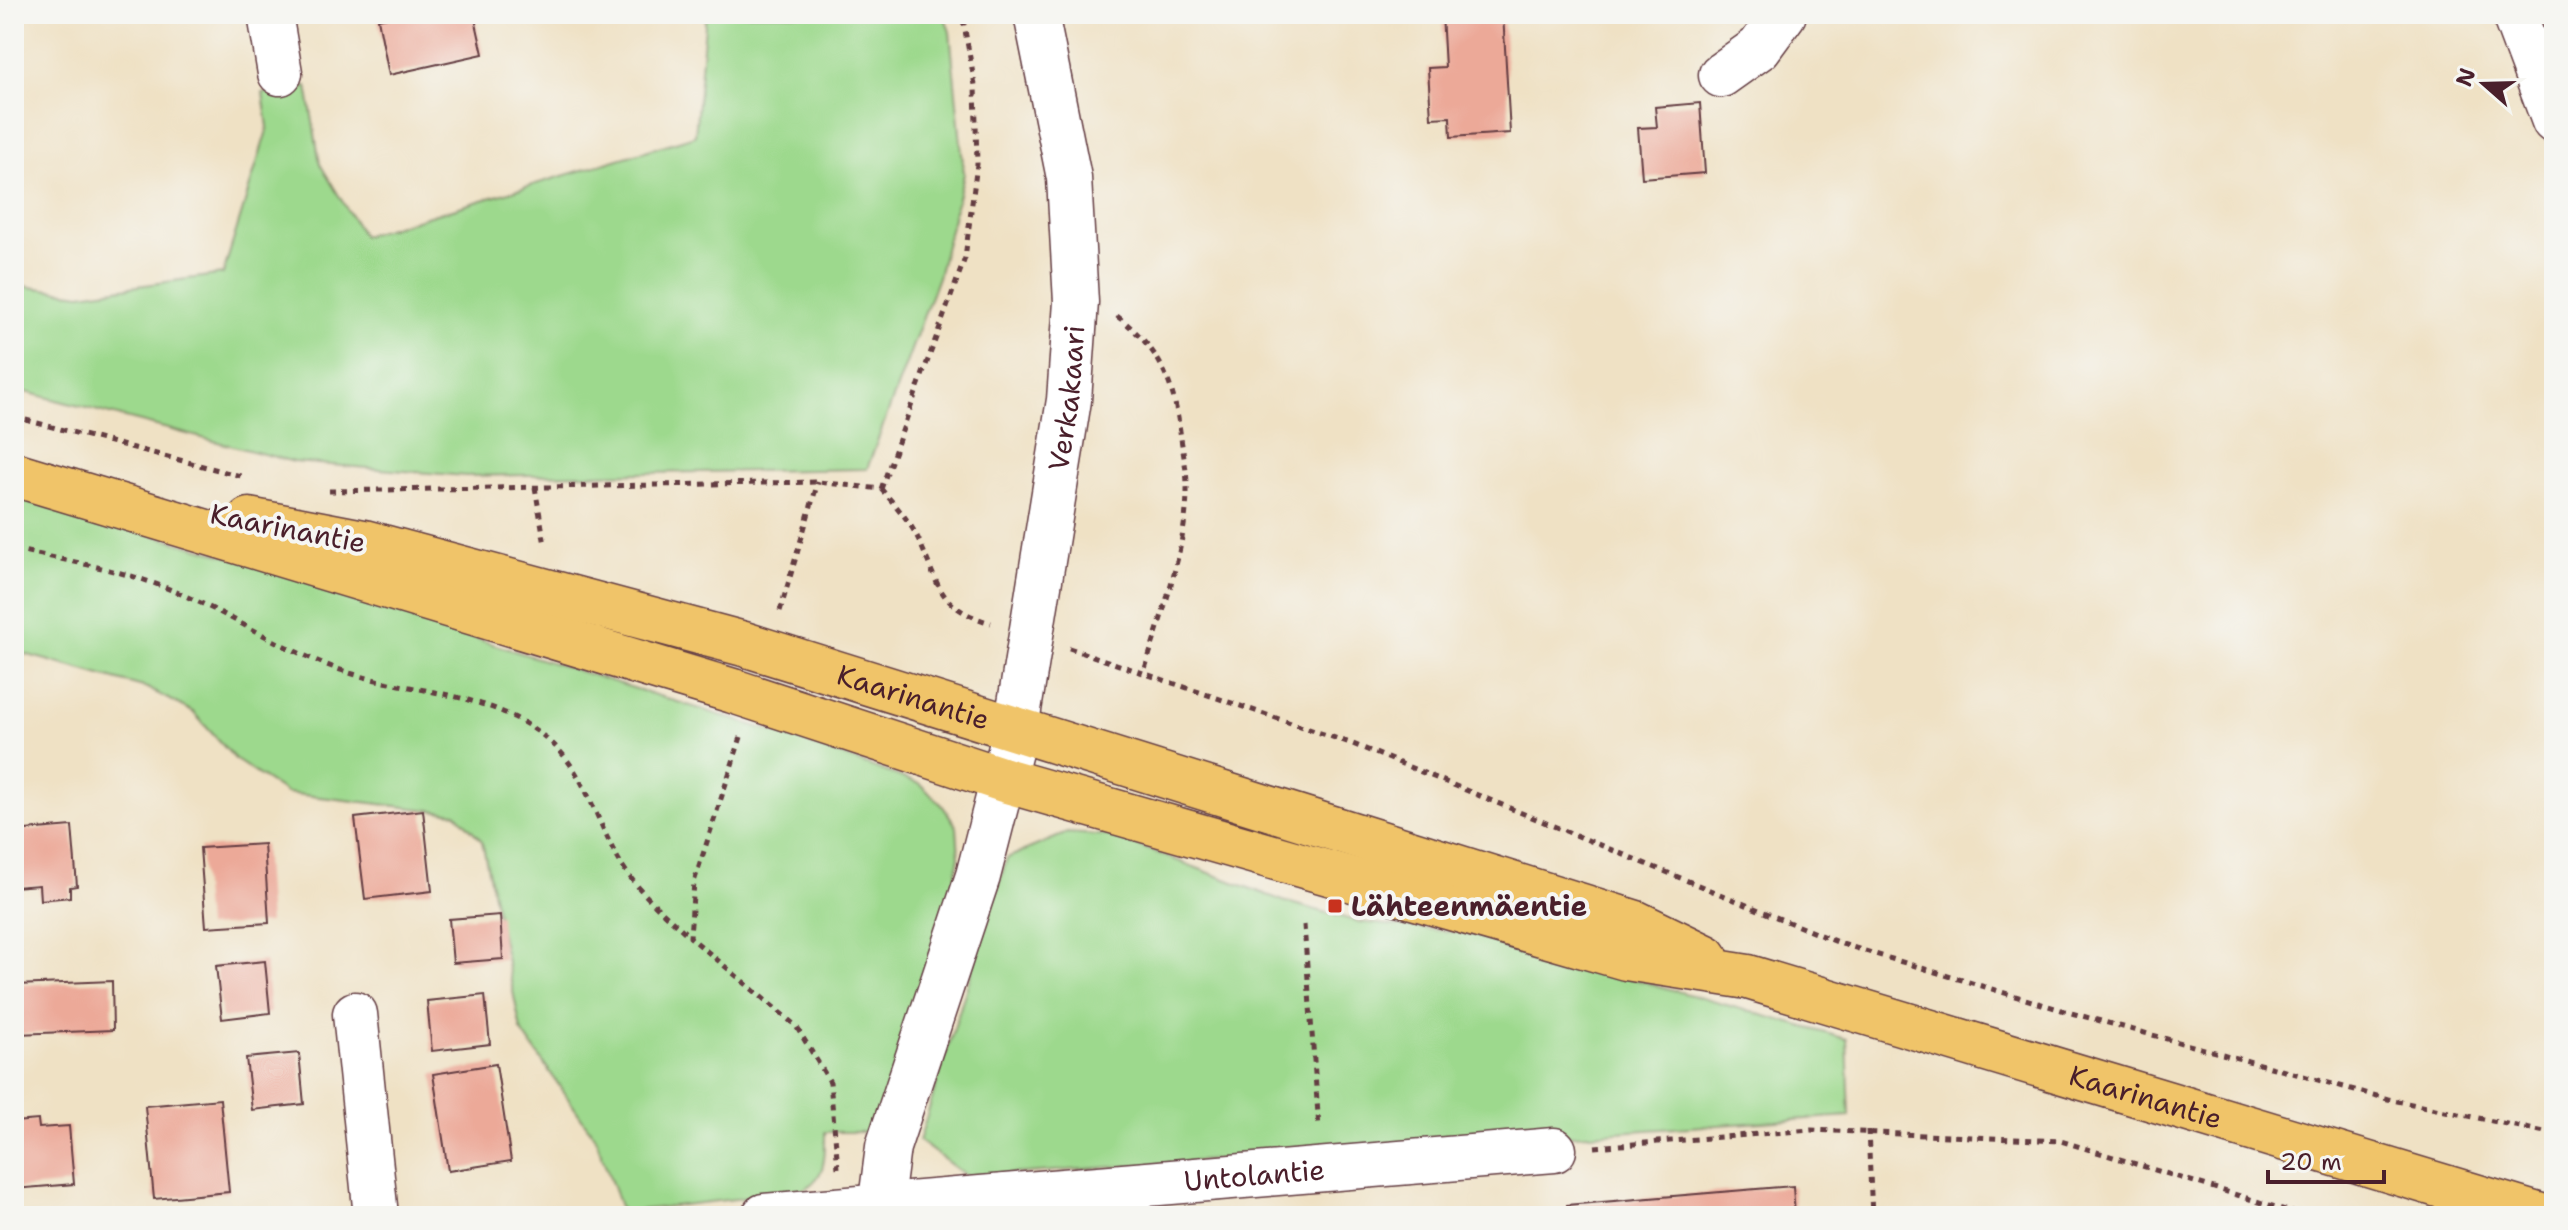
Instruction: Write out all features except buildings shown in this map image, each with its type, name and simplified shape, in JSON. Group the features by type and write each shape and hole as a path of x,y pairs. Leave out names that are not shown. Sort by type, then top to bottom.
{"main road":[{"name":"Kaarinantie","path":"14,474 364,542 744,644 1636,923 1748,977"},
{"name":"Kaarinantie","path":"59,485 733,691 1004,780 1626,958 1748,977 2541,1216"}],"street":[{"path":"270,14 280,73"},
{"name":"Verkakaari","path":"1004,780 1016,728 1069,400 1076,302 1069,178 1036,14"},
{"path":"1721,75 1759,48 1784,14"},
{"path":"2514,14 2554,121"},
{"path":"867,1210 978,876 1004,780"},
{"path":"355,1014 376,1216"},
{"name":"Untolantie","path":"764,1216 867,1210 1554,1150"}],"path":[{"path":"316,491 818,482 881,489 965,258 977,164 975,85 962,14"},
{"path":"1114,314 1141,334 1175,393 1187,487 1174,572 1144,672"},
{"path":"14,417 255,480"},
{"path":"777,623 818,482"},
{"path":"535,487 545,545"},
{"path":"14,549 144,580 307,656 353,673 490,705 520,718 550,740 585,787 620,863 648,897 690,937 796,1026 830,1082 867,1210"},
{"path":"1250,709 1460,786 1740,905 1842,944 2075,1014 2388,1099 2554,1134"},
{"path":"690,937 694,882 745,725"},
{"path":"1304,925 1322,1169"},
{"path":"1554,1150 1811,1130 1868,1130 2061,1141 2305,1216"},
{"path":"1868,1130 1872,1216"}],"green space":[{"path":"706,14 944,14 950,32 964,174 938,277 867,469 466,476 294,462 14,389 14,285 81,294 223,274 268,127 263,93 307,86 320,164 363,236 695,136"},
{"path":"14,497 294,574 489,643 787,736 920,784 942,805 957,827 959,857 950,906 874,1132 825,1132 824,1161 819,1176 797,1192 622,1212 596,1139 521,1030 482,841 456,813 286,793 236,760 193,712 147,688 14,651"},
{"path":"1067,833 1113,836 1283,901 1359,922 1474,934 1847,1039 1850,1116 968,1177 919,1141 1007,858"}],"place":[{"name":"Lähteenmäentie","path":"1335,906"}]}
